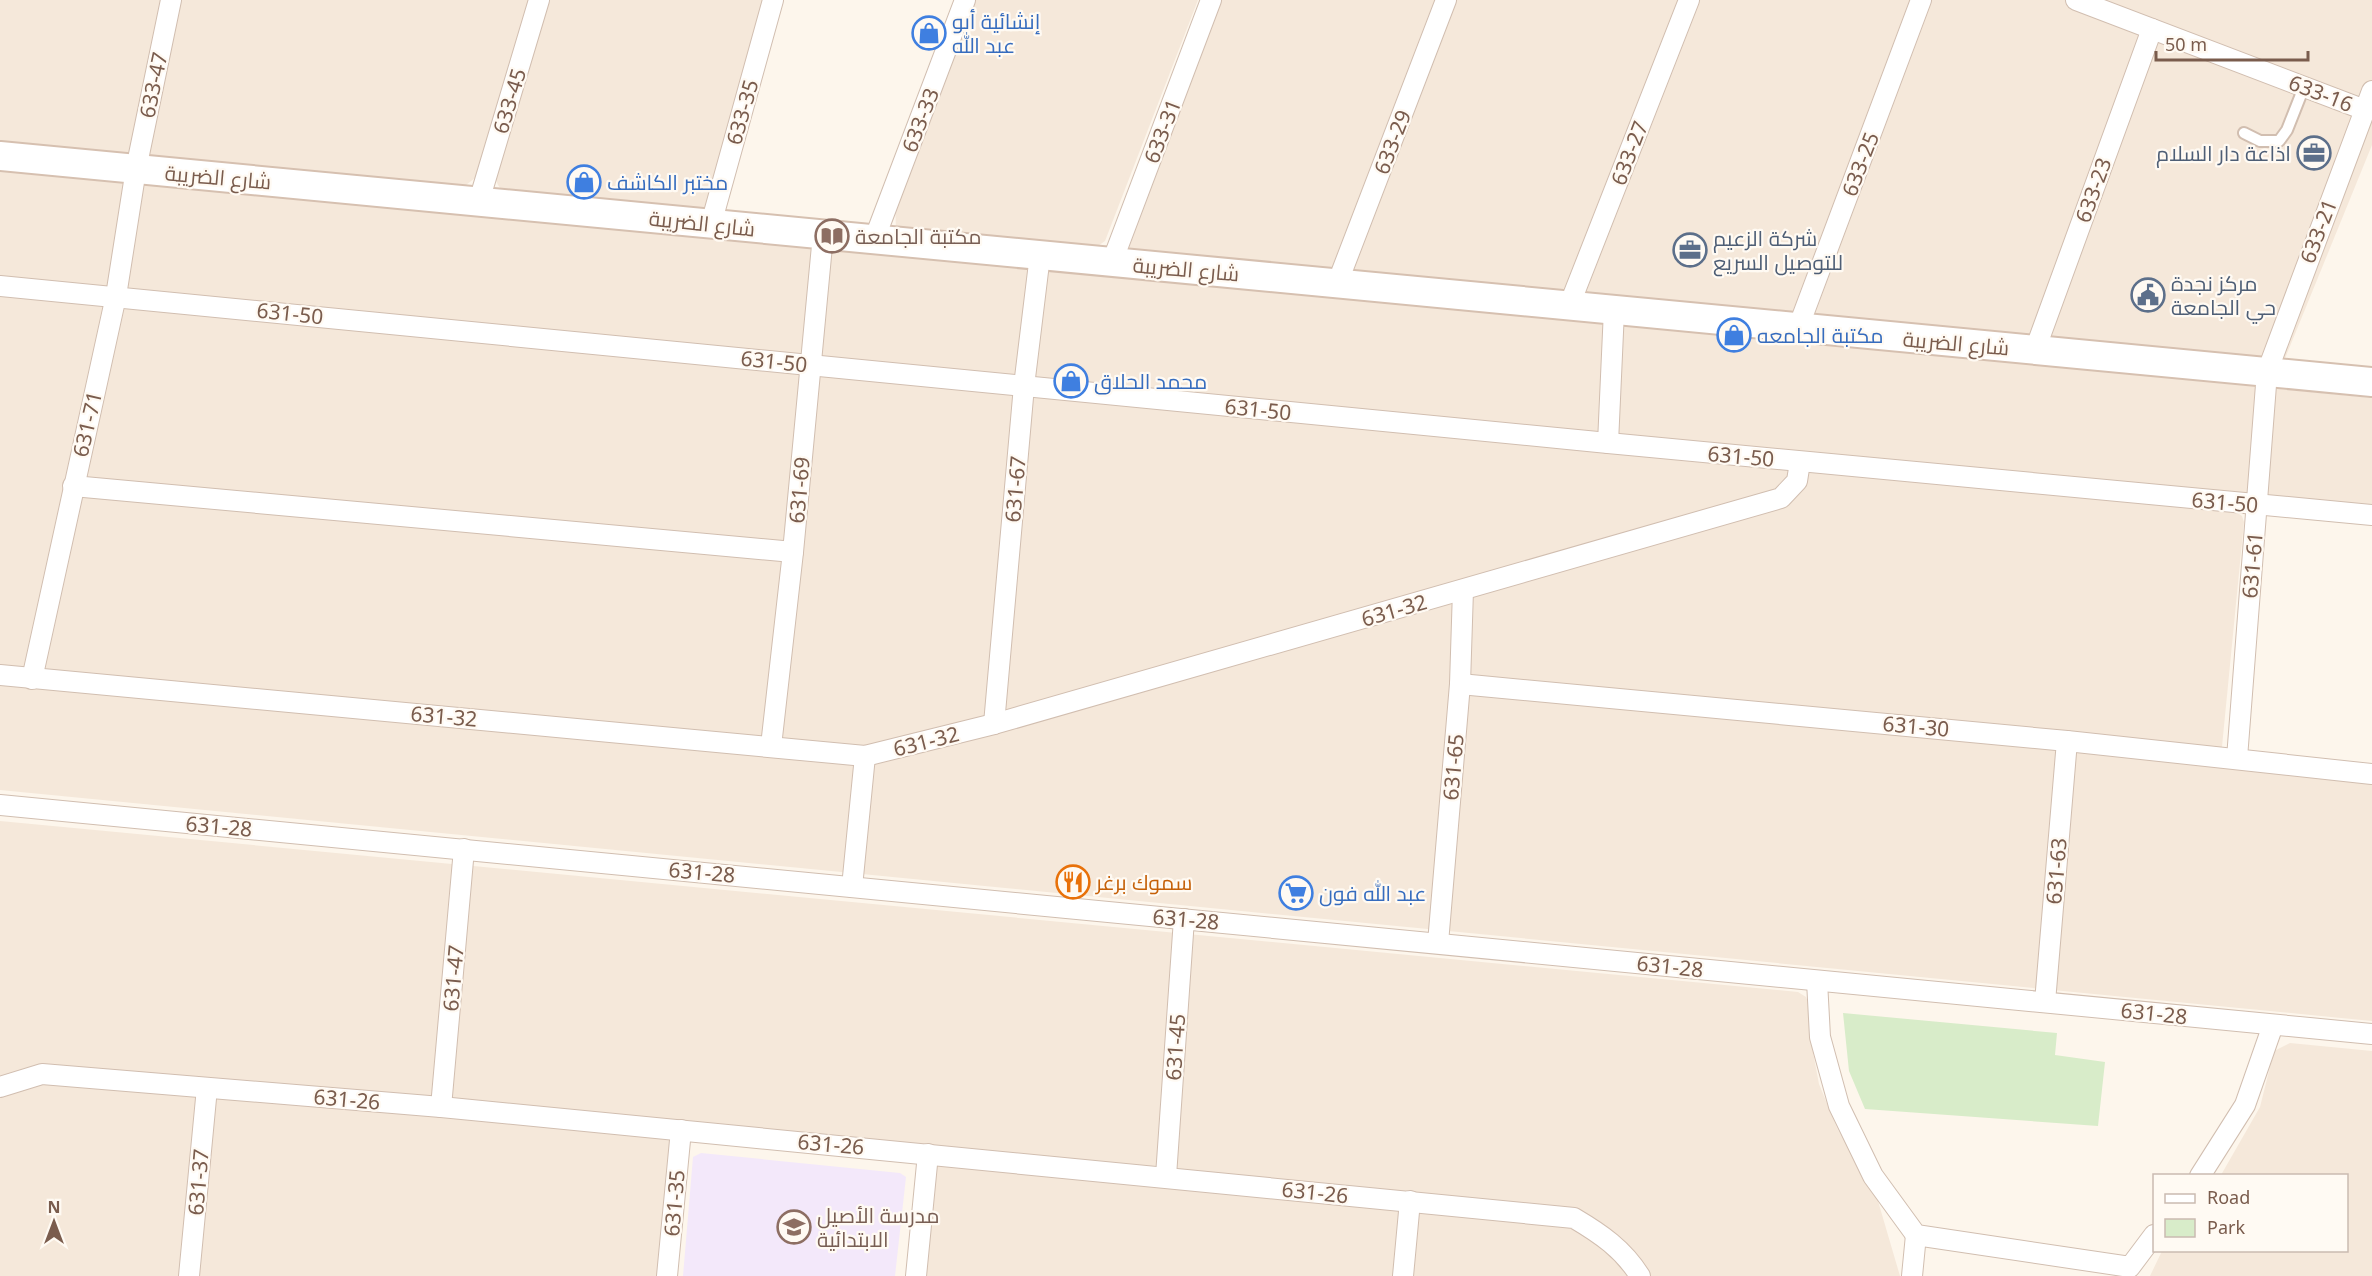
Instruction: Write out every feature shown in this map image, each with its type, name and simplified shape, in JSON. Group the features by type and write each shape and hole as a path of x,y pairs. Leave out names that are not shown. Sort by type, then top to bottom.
{"street":[{"name":"633-47","path":"136,169 171,0"},
{"name":"633-45","path":"479,201 539,0"},
{"name":"633-35","path":"711,224 773,0"},
{"name":"633-31","path":"1112,262 1211,0"},
{"name":"633-29","path":"1337,284 1446,0"},
{"name":"633-27","path":"1569,306 1689,0"},
{"name":"633-25","path":"1798,328 1921,0"},
{"name":"633-16","path":"2076,0 2304,87 2368,101"},
{"name":"633-33","path":"874,240 961,1"},
{"name":"633-23","path":"2035,350 2152,29"},
{"name":"633-21","path":"2267,372 2368,101"},
{"name":"شارع الضريبة","path":"0,156 2372,382"},
{"name":"631-71","path":"32,678 116,296 136,169"},
{"name":"631-69","path":"771,746 793,552 823,235"},
{"name":"631-67","path":"994,724 1024,386 1040,255"},
{"name":"631-50","path":"0,286 1608,444 2372,515"},
{"path":"1608,444 1614,310"},
{"name":"631-61","path":"2237,758 2267,372"},
{"name":"631-32","path":"0,675 865,756 994,724 1781,498 1797,481 1800,462"},
{"path":"73,486 793,552"},
{"name":"631-65","path":"1438,943 1460,684 1463,590"},
{"name":"631-30","path":"1460,684 2067,741 2372,774"},
{"name":"631-63","path":"2045,1002 2067,741"},
{"path":"852,887 865,756"},
{"name":"631-28","path":"0,805 2372,1034"},
{"name":"631-47","path":"441,1107 464,849"},
{"name":"631-45","path":"1166,1176 1184,919"},
{"path":"1817,981 1820,1037 1839,1106 1873,1176 1916,1235 1912,1276"},
{"path":"2201,1174 2245,1105 2273,1025"},
{"name":"631-26","path":"0,1087 42,1074 441,1107 1166,1176 1574,1218 1607,1237 1632,1263 1640,1276"},
{"name":"631-37","path":"189,1276 207,1088"},
{"name":"631-35","path":"667,1276 681,1130"},
{"path":"916,1276 928,1154"},
{"path":"1403,1276 1410,1201"},
{"path":"1916,1235 2129,1271 2153,1236"}],"lane":[{"path":"2244,133 2260,141 2279,141 2287,130 2304,87"}],"shaded area":[{"path":"0,0 531,0 479,175 462,188 0,141"},
{"path":"547,0 768,0 708,207 700,213 504,193 498,185 494,176"},
{"path":"976,0 1198,0 1105,241 1095,248 896,229 895,204"},
{"path":"1219,0 2372,0 2372,145 2284,361 1131,252 1128,245"},
{"path":"0,165 2372,398 2372,510 0,280"},
{"path":"0,295 2236,512 2242,516 2244,522 2220,767 2372,781 2372,1021 0,790"},
{"path":"0,821 1798,992 1806,997 1811,1010 1812,1047 1819,1084 1837,1128 1878,1201 1900,1276 926,1276 938,1147 672,1124 657,1276 0,1276"},
{"path":"2290,1043 2372,1051 2372,1276 2150,1276 2162,1252 2348,1252 2348,1174 2222,1174 2260,1107 2274,1051"},
{"name":"مدرسة الأصيل الابتدائية","path":"701,1153 900,1173 906,1177 895,1276 683,1276 693,1157"}],"green space":[{"path":"1843,1013 2057,1033 2055,1055 2105,1062 2098,1126 1865,1109 1849,1071"}],"place":[{"name":"إنشائية أبو عبد الله","path":"929,33"},
{"name":"اذاعة دار السلام","path":"2314,153"},
{"name":"مختبر الكاشف","path":"584,182"},
{"name":"مكتبة الجامعة","path":"832,236"},
{"name":"شركة الزعيم للتوصيل السريع","path":"1690,250"},
{"name":"مركز نجدة حي الجامعة","path":"2148,295"},
{"name":"مكتبة الجامعه","path":"1734,335"},
{"name":"محمد الحلاق","path":"1071,381"},
{"name":"سموك برغر","path":"1073,882"},
{"name":"عبد الله فون","path":"1296,893"},
{"name":"مدرسة الأصيل الابتدائية","path":"794,1227"}]}
